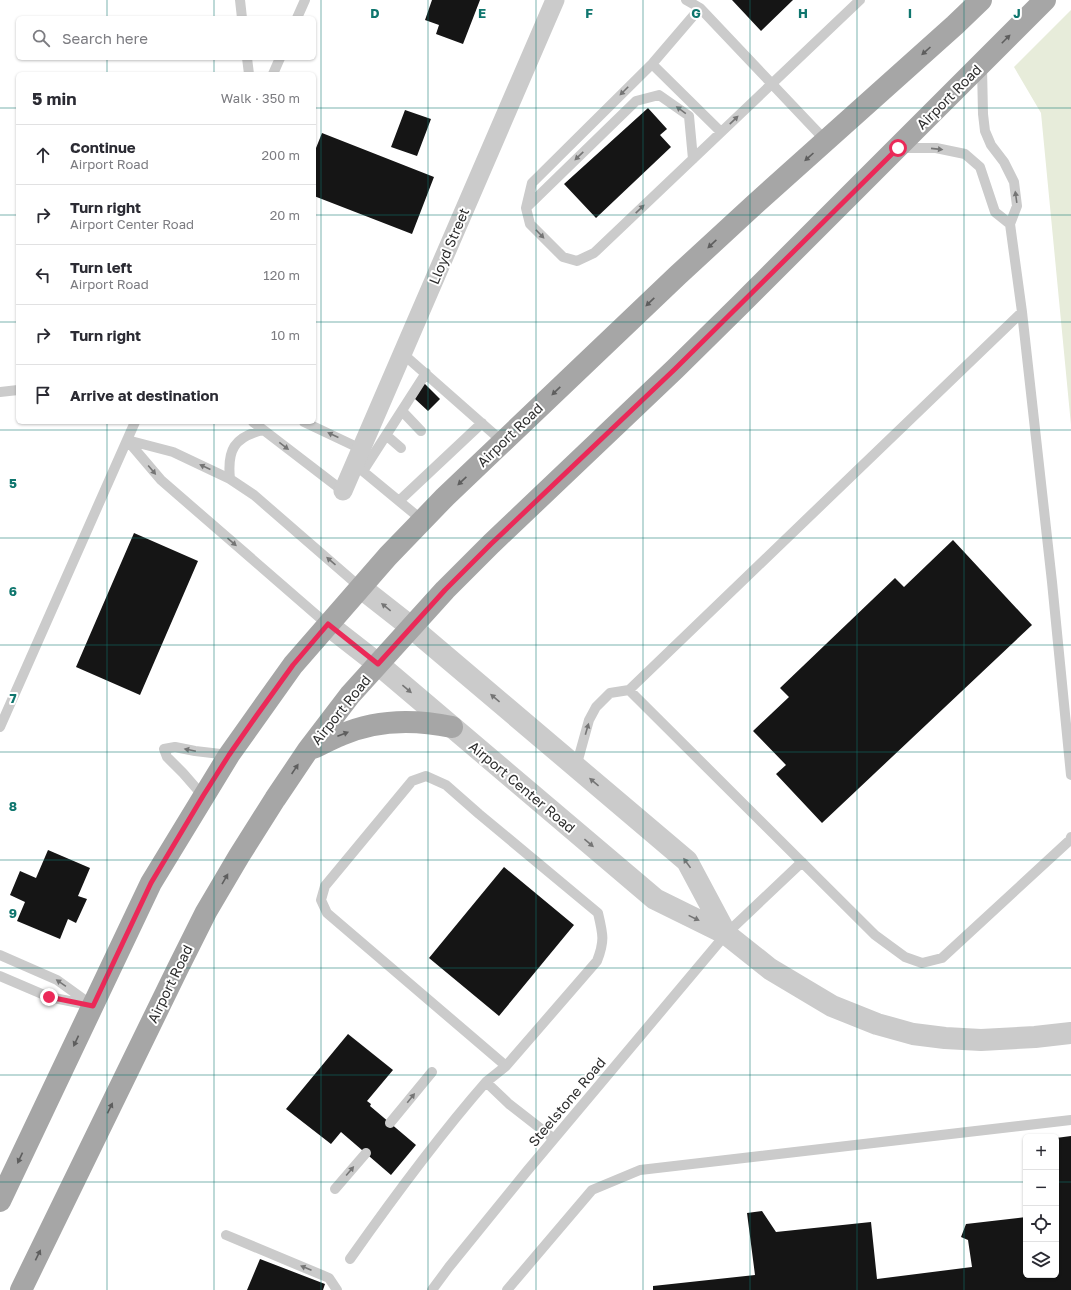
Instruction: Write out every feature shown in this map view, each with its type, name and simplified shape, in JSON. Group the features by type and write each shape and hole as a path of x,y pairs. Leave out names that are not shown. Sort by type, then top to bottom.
{"main road":[{"name":"Airport Road","path":"2,1194 151,883 229,755 293,665 360,586 422,520 678,275 956,25 981,0"},
{"name":"Airport Road","path":"21,1290 174,974 206,912 275,799 308,750 350,695 445,590 491,544 675,369 1045,0"},
{"path":"308,750 341,734 381,723 407,721 452,727"}],"street":[{"name":"Lloyd Street","path":"343,491 360,461 402,353 555,0"},
{"name":"Airport Center Road","path":"360,586 411,627 687,861 726,934"},
{"name":"Airport Center Road","path":"328,624 378,664 655,899 726,934 770,969 832,1006 876,1024 913,1034 945,1038 981,1040 1071,1033"}],"lane":[{"path":"240,0 242,16"},
{"path":"298,16 305,0"},
{"path":"686,0 700,8 826,141"},
{"path":"700,8 652,64 532,183 526,208 530,224 563,258 577,261 594,253 860,0"},
{"path":"247,60 249,72"},
{"path":"274,72 279,60"},
{"path":"982,63 982,114 985,131 991,145 1004,162 1014,182 1017,206 1010,224 1022,312 1071,775"},
{"path":"652,64 721,132"},
{"path":"526,208 636,101 660,95 689,116 693,159"},
{"path":"898,148 936,148 965,154 980,167 995,212 1010,224"},
{"path":"576,767 589,720 596,707 610,693 629,690 1022,312"},
{"path":"402,353 503,442"},
{"path":"360,461 386,435 426,373"},
{"path":"0,392 16,390"},
{"path":"402,411 421,431"},
{"path":"399,501 425,470 482,423"},
{"path":"0,727 133,424"},
{"path":"256,424 343,491"},
{"path":"307,424 360,461 399,501 422,520"},
{"path":"230,479 230,458 236,443 252,432 263,430"},
{"path":"386,435 401,448"},
{"path":"127,440 173,452 230,479 254,495 360,586"},
{"path":"127,440 161,480 328,624"},
{"path":"629,690 875,936 904,956 922,963 942,958 1070,840 1071,837"},
{"path":"203,796 183,773 167,758 164,749 175,747 229,755"},
{"path":"350,1259 389,1203 468,1102 486,1082 506,1066 597,962 602,947 603,935 598,913 446,785 426,776 412,781 325,886 321,900 327,913 506,1066"},
{"name":"Steelstone Road","path":"432,1290 449,1267 726,934 802,862"},
{"path":"0,955 57,980 93,1006"},
{"path":"0,976 49,997 93,1006"},
{"path":"390,1123 432,1072"},
{"path":"486,1082 509,1104 554,1140"},
{"path":"507,1290 592,1190 640,1170 1071,1120"},
{"path":"335,1189 366,1153"},
{"path":"226,1235 330,1278 337,1290"}],"green space":[{"path":"1071,10 1071,425 1041,113 1014,67"}],"building":[{"path":"432,0 480,0 463,44 436,34 439,25 425,20"},
{"path":"732,0 793,0 761,31"},
{"path":"648,108 667,129 660,135 671,147 596,218 564,184"},
{"path":"405,110 431,119 417,156 391,147"},
{"path":"322,133 434,177 412,234 316,197 316,148"},
{"path":"424,383 440,399 428,411 414,398"},
{"path":"134,533 198,561 140,695 76,667"},
{"path":"953,540 1032,625 822,823 776,774 786,765 753,731 789,697 780,688 895,578 904,587"},
{"path":"48,850 90,868 78,896 87,899 76,923 68,919 60,939 17,921 25,902 10,895 20,871 36,878"},
{"path":"504,867 574,925 499,1016 429,958"},
{"path":"348,1034 393,1070 367,1101 371,1104 370,1106 416,1145 391,1175 341,1132 331,1144 286,1109"},
{"path":"1071,1136 1071,1290 653,1290 653,1286 755,1275 747,1213 762,1211 776,1232 871,1222 877,1279 972,1267 968,1240 961,1237 966,1224 1023,1217 1023,1278 1059,1278 1059,1138"},
{"path":"260,1259 325,1284 323,1290 247,1290"}],"route":[{"path":"49,997 93,1006 151,883 203,796 229,755 293,665 328,624 378,664 445,590 491,544 675,369 898,148"}]}
